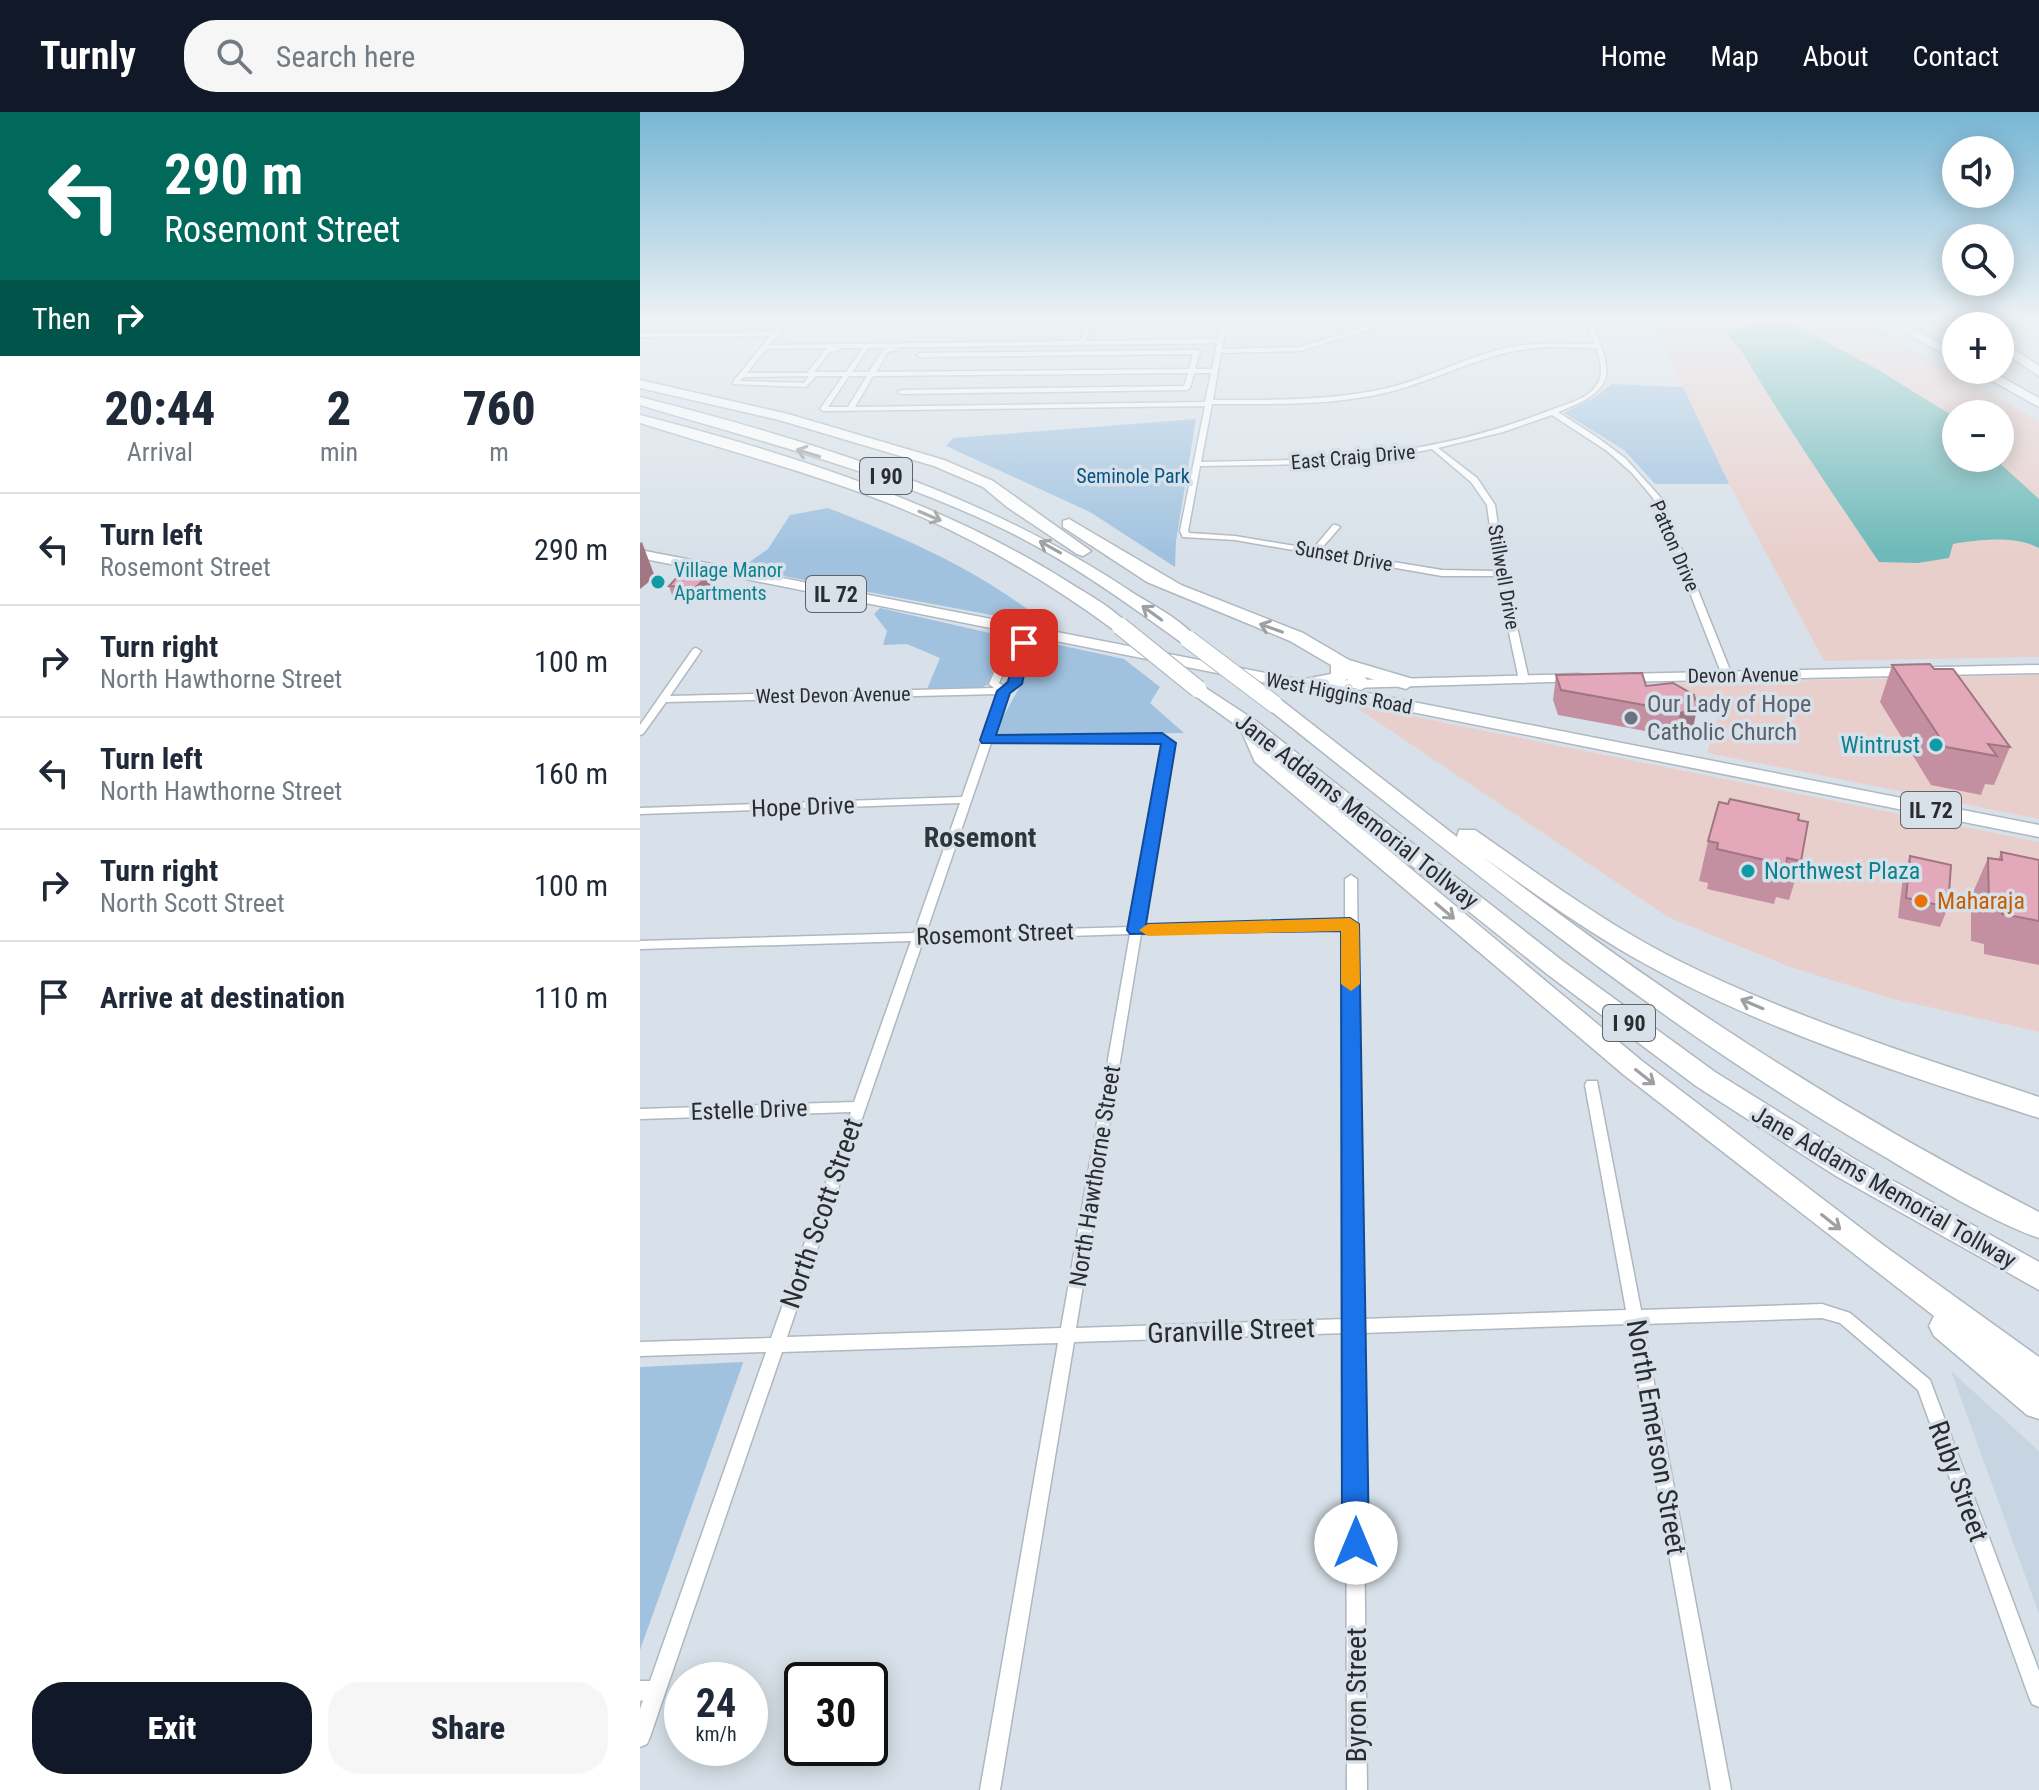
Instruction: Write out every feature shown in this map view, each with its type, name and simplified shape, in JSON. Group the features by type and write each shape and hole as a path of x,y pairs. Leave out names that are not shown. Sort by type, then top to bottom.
{"highway":[{"name":"Jane Addams Memorial Tollway","path":"689,396 861,439 939,463 988,484 1012,504 1098,562 1117,587"},
{"name":"Jane Addams Memorial Tollway","path":"640,401 879,474 953,501 1047,545 1117,587 1188,639 1691,1021 1887,1144 2039,1226"},
{"name":"Jane Addams Memorial Tollway","path":"640,419 857,488 933,517 1021,561 1120,626 1540,955 1703,1077 1922,1213 2039,1277"},
{"path":"988,484 1051,513 1153,578 1214,606 1287,633 1350,670 1364,691"},
{"path":"1340,664 1406,683"},
{"path":"1302,685 1338,679 1342,672 1340,664"},
{"path":"1249,725 1262,758 1633,1068 1872,1254 2039,1375"},
{"path":"1386,791 1444,819 1585,916 1664,964 1732,996 1824,1033 2039,1108"},
{"path":"1824,1033 1893,1048 2039,1094"},
{"path":"1872,1254 1917,1303 2039,1404"}],"main road":[{"name":"West Higgins Road","path":"640,554 1302,685 1364,691 2039,831"},
{"name":"Devon Avenue","path":"1364,691 1406,683 2039,669"}],"street":[{"path":"832,396 823,409 1287,402 1357,396"},
{"path":"849,410 858,396"},
{"path":"891,410 899,396"},
{"path":"1197,464 1209,396"},
{"name":"East Craig Drive","path":"1197,464 1326,462 1435,449 1495,433 1584,396"},
{"name":"Patton Drive","path":"1552,412 1622,457 1657,498 1727,675"},
{"name":"Stillwell Drive","path":"1435,449 1474,480 1491,505 1501,574 1524,680"},
{"name":"Sunset Drive","path":"1197,464 1184,531 1186,535 1235,538 1442,573 1501,574"},
{"path":"1315,551 1336,527"},
{"name":"North Scott Street","path":"1004,691 994,684 1013,641 1026,632"},
{"name":"North Scott Street","path":"640,1737 648,1690 775,1345 1004,691 1015,684 1026,632"},
{"path":"640,732 696,651"},
{"name":"West Devon Avenue","path":"663,699 1004,691"},
{"name":"North Hawthorne Street","path":"987,740 1162,738 1168,743 990,1790"},
{"name":"Hope Drive","path":"640,811 966,800"},
{"name":"Byron Street","path":"1351,879 1357,1790"},
{"name":"Rosemont Street","path":"640,945 1350,924"},
{"name":"North Emerson Street","path":"1592,1085 1721,1790"},
{"name":"Estelle Drive","path":"640,1114 857,1107"},
{"name":"Granville Street","path":"640,1349 1822,1311"},
{"name":"Ruby Street","path":"1822,1311 1845,1318 1924,1385 2039,1697"}],"shaded area":[{"path":"1687,396 1996,396 2002,400 1942,400 1942,472 2014,472 2014,407 2039,421 2039,657 1824,661 1729,484"},
{"path":"1770,396 1921,396 1942,409 1942,472 2009,472 2039,499 2039,548 2019,541 1985,540 1953,544 1949,558 1918,563 1879,562"},
{"path":"2039,675 2039,819 1707,753 1718,715 1664,704 1651,684"},
{"path":"1351,704 2039,842 2039,1032 1889,998 1787,966 1668,917"},
{"path":"1951,1371 2039,1451 2039,1614"}],"green space":[{"path":"1596,396 1687,396 1729,484 1655,484 1624,450 1564,413"},
{"name":"Seminole Park","path":"1196,419 1176,541 1175,567 1090,512 946,446 953,438"},
{"path":"828,508 961,567 1035,615 1028,622 741,568 768,549 790,515"},
{"path":"880,608 1007,637 987,685 980,688 927,689 940,658 907,644 883,645 887,631 874,614"},
{"path":"1050,643 1124,659 1160,687 1150,703 1184,733 996,735 995,731 1023,681 1030,650"},
{"path":"743,1363 640,1650 640,1367"}],"building":[{"path":"680,574 708,576 696,587 669,586"},
{"path":"1930,664 1934,669 1953,669 2010,747 1988,744 1997,756 1946,747 1892,665"},
{"path":"1642,673 1646,686 1673,683 1694,695 1697,708 1680,713 1561,690 1556,675"},
{"path":"1730,799 1799,814 1798,820 1808,822 1801,861 1787,858 1786,865 1717,849 1718,843 1708,841 1719,802 1728,804"},
{"path":"2001,852 2039,860 2039,921 2002,914 2002,904 1989,902 1988,858 2002,860"},
{"path":"1910,856 1951,865 1948,907 1906,898"}],"slow traffic":[{"path":"1148,930 1350,924 1351,984"}],"place":[{"name":"Village Manor Apartments","path":"658,582"},
{"name":"Our Lady of Hope Catholic Church","path":"1631,718"},
{"name":"Wintrust","path":"1936,745"},
{"name":"Northwest Plaza","path":"1748,871"},
{"name":"Maharaja","path":"1921,901"}],"district":[{"name":"Rosemont","path":"980,837"}],"route":[{"path":"1024,643 1015,684 1004,691 987,740 1162,738 1168,743 1136,930 1350,924 1356,1543"}]}
